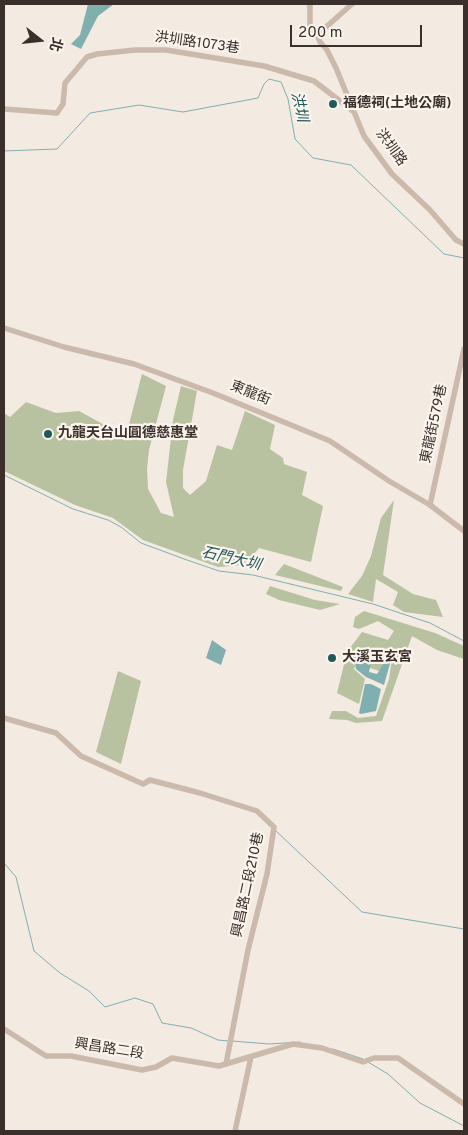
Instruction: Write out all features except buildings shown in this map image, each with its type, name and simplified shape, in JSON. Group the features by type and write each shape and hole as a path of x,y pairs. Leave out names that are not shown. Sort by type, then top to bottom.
{"street":[{"name":"洪圳路","path":"310,4 310,28 317,35 336,68 364,136 392,174 430,210 456,240 464,244"},
{"path":"317,35 352,4"},
{"name":"洪圳路1073巷","path":"4,109 57,113 63,104 65,83 87,57 97,54 166,50 264,66 314,81 353,111"},
{"name":"東龍街","path":"4,328 64,347 134,364 330,441 389,481 430,505 464,531"},
{"name":"東龍街579巷","path":"430,505 464,349"},
{"name":"興昌路二段210巷","path":"4,718 56,733 81,756 143,784 150,780 257,811 273,829 267,874 248,950 226,1064"},
{"name":"興昌路二段","path":"4,1029 46,1056 71,1056 142,1070 156,1067 172,1058 219,1066 293,1044 322,1048 366,1061 398,1058 464,1104"},
{"path":"235,1131 251,1058"}],"green space":[{"path":"142,374 166,386 149,450 147,469 148,489 161,513 174,517 166,482 173,420 181,386 197,391 183,470 183,488 190,495 206,481 217,445 232,450 245,411 275,425 270,449 283,458 284,464 307,472 302,495 323,506 311,562 259,548 244,565 218,567 143,540 113,518 75,505 4,471 4,413 10,417 26,402 56,413 79,411 110,428 127,432"},
{"path":"394,500 383,575 413,594 436,600 443,617 404,612 393,605 398,592 376,579 373,602 348,594 362,576 371,556 381,518"},
{"path":"284,564 343,587 341,591 275,575"},
{"path":"270,586 315,600 340,604 320,610 279,600 266,594"},
{"path":"364,611 435,633 464,646 464,659 437,650 412,636 382,721 356,723 347,720 329,719 332,711 346,711 358,718 376,716 389,679 392,659 389,658 379,671 370,668 373,653 362,649 354,669 365,679 359,704 337,693 347,652 362,632 388,640 394,631 378,621 359,629 353,627 355,617"},
{"path":"118,671 141,681 121,764 96,752"}],"water":[{"path":"88,4 114,4 98,16 81,49 71,44 80,35"},
{"path":"212,640 226,650 221,665 206,658"},
{"path":"360,649 373,655 369,672 377,674 387,658 391,660 384,685 366,677 356,669 355,663"},
{"path":"365,684 371,684 381,689 376,711 361,714 359,713"}],"waterway":[{"name":"洪圳","path":"4,151 57,149 90,113 139,105 183,112 258,98 264,84 269,79 281,82 288,99 295,139 313,158 351,165 444,254 464,258"},
{"name":"石門大圳","path":"4,475 73,509 108,520 121,527 141,543 187,560 219,571 253,575 373,604 430,623 464,641"},
{"path":"276,831 362,912 464,929"},
{"path":"4,863 16,877 34,951 60,973 89,991 105,1007 135,998 153,1004 162,1023 191,1028 218,1040 228,1041"},
{"path":"232,1041 269,1044 300,1042"},
{"path":"333,1049 363,1059"},
{"path":"368,1062 388,1074 420,1103 464,1126"}],"place":[{"name":"福德祠(土地公廟)","path":"333,104"},
{"name":"九龍天台山圓德慈惠堂","path":"48,434"},
{"name":"大溪玉玄宮","path":"332,658"}]}
